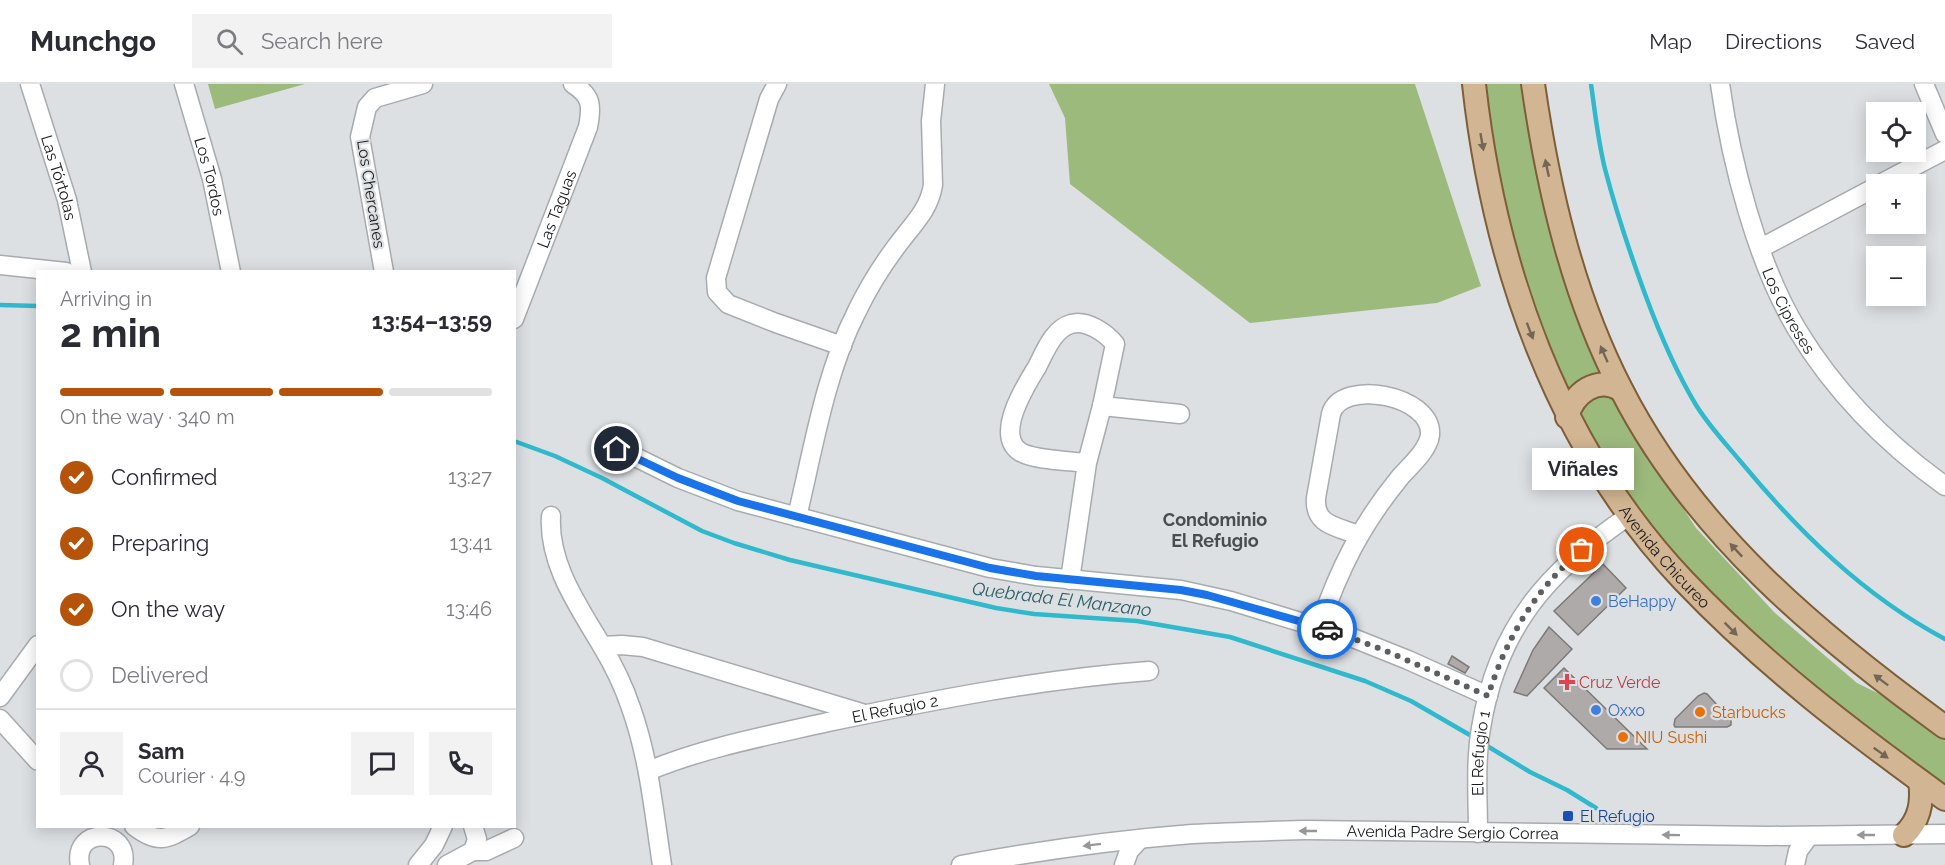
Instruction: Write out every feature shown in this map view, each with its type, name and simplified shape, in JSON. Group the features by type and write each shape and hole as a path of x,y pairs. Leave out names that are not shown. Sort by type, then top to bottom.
{"main road":[{"name":"Avenida Chicureo","path":"1474,84 1488,176 1516,285 1541,359 1568,417 1597,468 1630,515 1683,580 1740,637 1827,712 1945,799"},
{"path":"1533,84 1546,167 1566,244 1597,338 1621,390 1641,425 1676,477 1717,530 1743,558 1843,650 1945,727"},
{"path":"1568,417 1573,401 1579,394 1590,388 1608,384 1621,390"},
{"path":"1904,835 1911,828 1919,813 1920,781"}],"street":[{"name":"Las Tórtolas","path":"30,84 67,200 82,270"},
{"name":"Los Tordos","path":"184,84 212,179 231,270"},
{"name":"Los Chercanes","path":"384,270 360,137 367,107 375,98 423,84"},
{"name":"Las Taguas","path":"516,315 588,127 591,110 588,97 573,84"},
{"path":"777,84 766,110 716,278 716,287 720,297 728,304 842,345"},
{"path":"797,516 831,377 855,314 897,246 928,205 933,185 931,122 935,84"},
{"name":"Los Cipreses","path":"1720,84 1738,170 1761,248 1786,310 1811,352 1844,395 1886,437 1945,486"},
{"path":"1924,84 1945,134"},
{"path":"1900,174 1945,150"},
{"path":"1761,248 1866,192"},
{"path":"0,265 47,270"},
{"path":"1070,580 1087,463 1115,344 1101,331 1079,323 1071,324 1057,333 1018,399 1010,432 1012,441 1020,452 1047,459 1087,463"},
{"path":"1319,627 1336,580 1358,535 1373,511 1422,451 1429,439 1430,429 1423,416 1407,403 1390,396 1362,395 1343,398 1330,414 1316,509 1322,520 1358,535"},
{"path":"1102,406 1179,414"},
{"path":"605,442 653,467 738,501 990,568 1028,575 1181,590 1207,595 1319,627 1384,650 1488,696"},
{"name":"El Refugio 1","path":"1478,833 1480,730 1488,696 1505,649 1532,602 1569,561 1630,515"},
{"path":"551,516 551,532 561,570 575,601 619,678 632,709 648,771 661,859"},
{"path":"602,646 643,647 866,714"},
{"path":"0,697 36,648"},
{"name":"El Refugio 2","path":"648,771 714,748 866,714 1061,680 1149,671"},
{"path":"0,719 36,759"},
{"path":"80,865 79,856 82,846 92,832 104,836 163,839 186,828"},
{"path":"422,864 442,828"},
{"path":"473,828 477,843 473,851"},
{"name":"Avenida Padre Sergio Correa","path":"961,865 1044,851 1140,839 1307,830 1809,836 1945,834"},
{"path":"1795,865 1798,851 1809,836"},
{"path":"447,865 473,851 486,851 514,838"},
{"path":"1124,865 1129,851 1140,839"}],"green space":[{"path":"208,84 305,84 215,109"},
{"path":"1049,84 1415,84 1481,286 1437,303 1250,323 1070,184 1065,118"},
{"path":"1483,84 1525,84 1605,378 1567,396 1517,264 1502,205"},
{"path":"1612,391 1629,424 1696,528 1775,613 1857,683 1902,705 1945,736 1945,786 1938,783 1791,670 1714,605 1664,547 1583,426 1580,401"}],"building":[{"path":"1603,564 1626,588 1578,635 1554,611"},
{"path":"1549,627 1572,649 1527,696 1514,692 1533,650"},
{"path":"1452,656 1469,667 1465,673 1448,664"},
{"path":"1564,668 1647,749 1607,749 1544,688"},
{"path":"1704,693 1731,720 1731,725 1727,727 1675,727 1675,719"}],"waterway":[{"path":"1591,84 1609,185 1624,232 1662,337 1696,405 1712,428 1763,488 1834,561 1887,603 1945,639"},
{"name":"Quebrada El Manzano","path":"0,305 36,306"},
{"name":"Quebrada El Manzano","path":"516,442 555,456 702,531 734,543 790,560 996,608 1034,614 1137,621 1230,637 1365,681 1411,701 1475,738"},
{"name":"Quebrada El Manzano","path":"1484,744 1596,808"}],"way so far":[{"path":"1327,629 1384,650 1488,696 1505,649 1532,602 1544,586 1582,550"}],"place":[{"name":"Viñales","path":"1582,550"},
{"name":"BeHappy","path":"1596,601"},
{"name":"Cruz Verde","path":"1567,682"},
{"name":"Oxxo","path":"1596,710"},
{"name":"Starbucks","path":"1700,712"},
{"name":"NIU Sushi","path":"1623,737"},
{"name":"El Refugio","path":"1568,816"}],"district":[{"name":"Condominio El Refugio","path":"1215,529"}],"route":[{"path":"617,449 678,478 738,501 990,568 1036,576 1181,590 1231,601 1327,629"}]}
